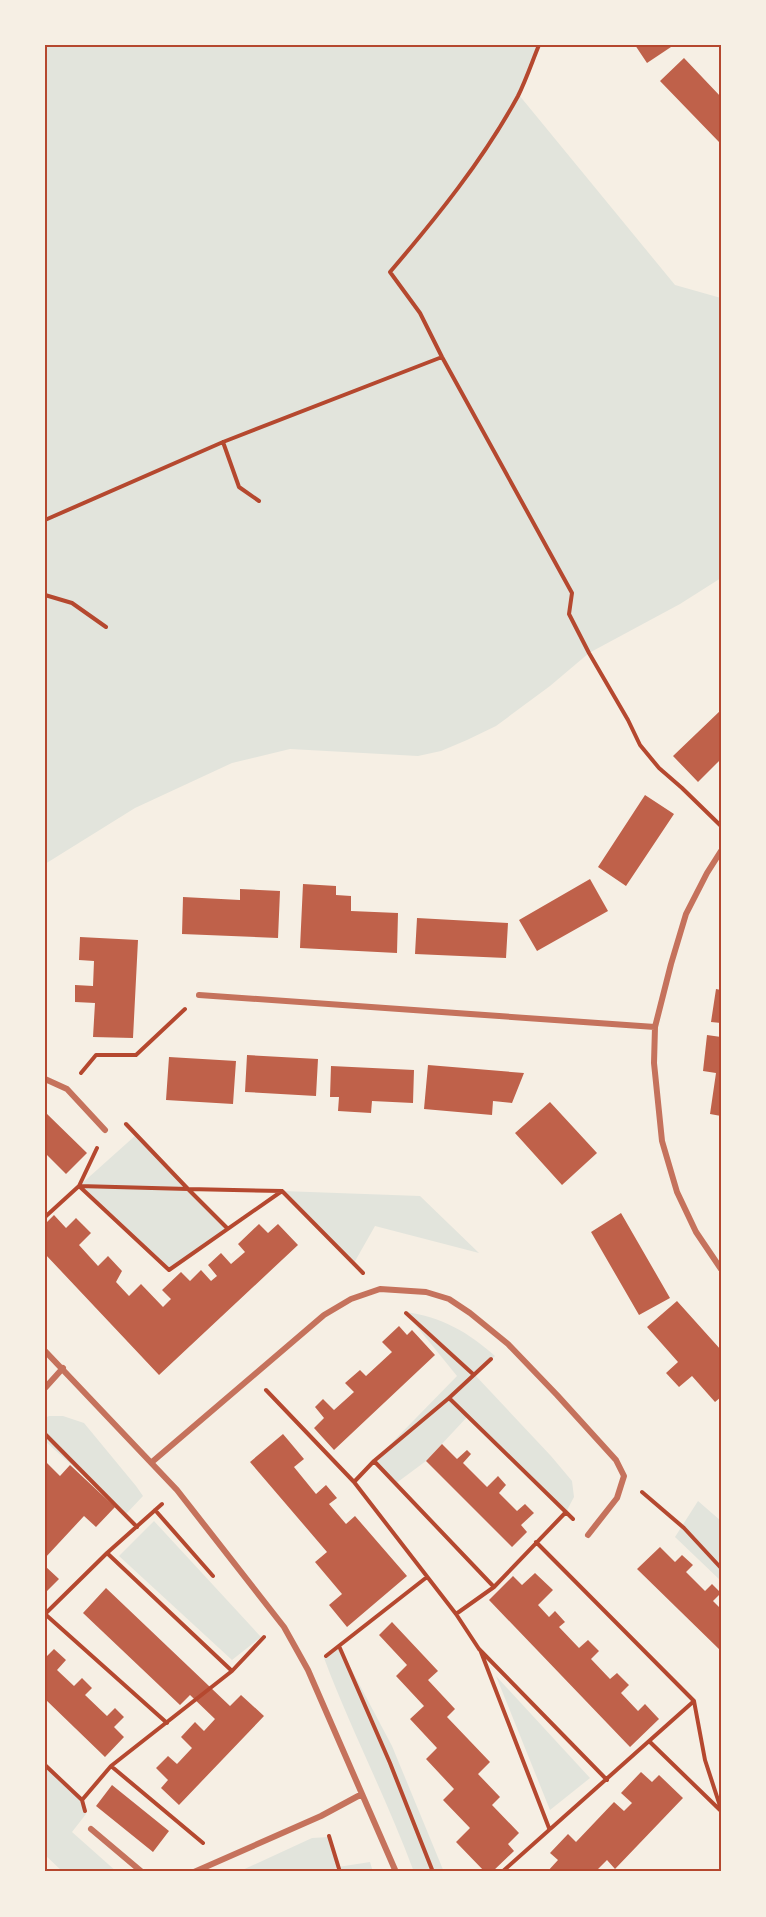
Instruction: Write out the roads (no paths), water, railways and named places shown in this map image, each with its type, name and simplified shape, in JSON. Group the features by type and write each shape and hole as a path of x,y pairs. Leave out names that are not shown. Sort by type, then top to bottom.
{"street":[{"path":"721,851 686,914 670,964 655,1027 654,1063 662,1141 677,1192 696,1232 721,1269"},
{"path":"199,995 655,1027"},
{"path":"45,1080 67,1089 105,1130"},
{"path":"152,1462 324,1315 351,1299 380,1289 426,1292 449,1299 508,1344 616,1460 624,1476 617,1498 588,1535"},
{"path":"45,1352 63,1368 177,1490 284,1626 308,1670 360,1795 396,1872"},
{"path":"45,1388 63,1368"},
{"path":"194,1872 321,1816 360,1795"},
{"path":"91,1829 142,1872"}]}
